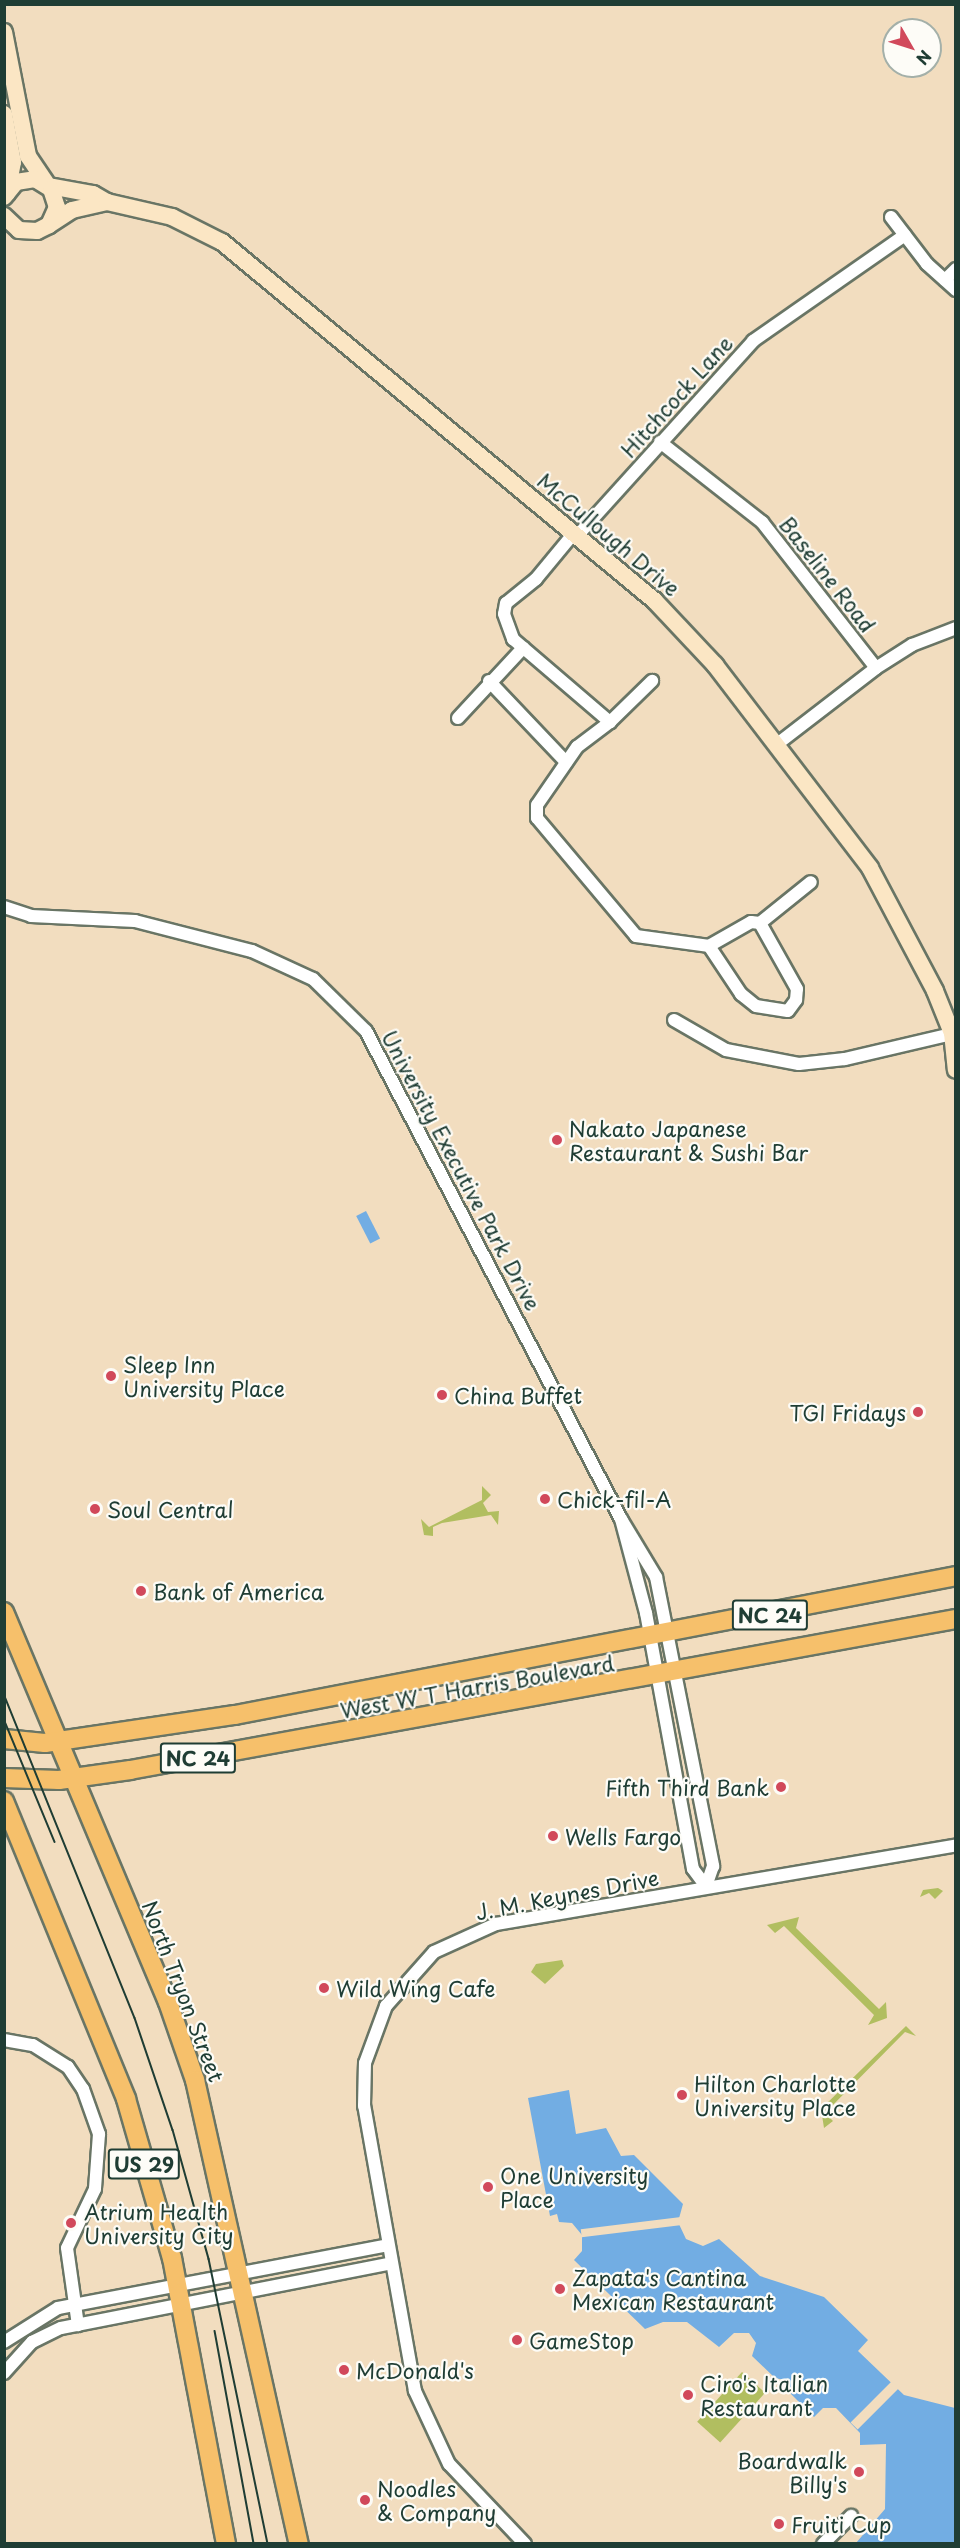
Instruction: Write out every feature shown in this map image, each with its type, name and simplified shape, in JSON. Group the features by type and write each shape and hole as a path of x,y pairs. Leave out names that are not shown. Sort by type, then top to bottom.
{"main road":[{"name":"West W T Harris Boulevard","path":"60,1741 235,1715 671,1634 956,1576"},
{"name":"North Tryon Street","path":"4,1612 175,2019 212,2142 298,2544"},
{"name":"West W T Harris Boulevard","path":"4,1778 74,1778 657,1676 956,1619"},
{"name":"NC 24","path":"4,1739 60,1741"},
{"name":"US 29","path":"4,1801 126,2099 177,2285 226,2544"}],"street":[{"path":"4,32 28,156 48,185 57,207 49,225"},
{"path":"4,114 13,162 6,195"},
{"name":"McCullough Drive","path":"6,195 22,180 93,194 107,202 172,217 243,256 575,535 686,632 776,745 893,905 954,1034 956,1070"},
{"name":"McCullough Drive","path":"4,216 12,228 37,231 72,210 107,202"},
{"path":"891,217 904,235 956,290"},
{"name":"Hitchcock Lane","path":"610,722 523,648 507,627 506,603 536,579 753,341 904,235"},
{"path":"945,280 956,268"},
{"name":"Baseline Road","path":"660,442 762,522 876,668"},
{"path":"776,745 876,668 912,645 956,628"},
{"path":"458,718 489,681 523,648"},
{"path":"489,681 566,762"},
{"path":"652,681 566,762 537,805 540,826 636,936 709,946 751,922 760,923 810,882"},
{"name":"University Executive Park Drive","path":"4,907 31,915 135,921 252,951 306,975 344,1005 391,1074 621,1519 656,1577 671,1634 712,1866 706,1886"},
{"path":"709,946 741,994 756,1006 788,1011 797,989 760,923"},
{"path":"674,1020 726,1050 799,1064 845,1059 954,1034"},
{"name":"University Executive Park Drive","path":"621,1519 651,1637 693,1869 706,1886"},
{"name":"J. M. Keynes Drive","path":"525,2544 461,2479 431,2433 415,2391 388,2245 363,2081 378,2021 406,1978 444,1946 487,1927 706,1886 956,1845"},
{"path":"4,2040 33,2045 68,2067 83,2089 99,2134 95,2189 67,2248 78,2325"},
{"path":"4,2342 53,2309 388,2245"},
{"path":"4,2373 33,2342 78,2325 392,2263"},
{"path":"823,2544 851,2516"}],"green space":[{"path":"482,1486 491,1495 483,1503 488,1512 499,1511 498,1525 491,1515 442,1523 433,1527 433,1536 424,1535 421,1519 429,1527 482,1500"},
{"path":"938,1888 943,1891 935,1899 929,1893 920,1897 923,1890"},
{"path":"799,1917 796,1928 879,2009 886,2002 887,2018 868,2025 874,2015 784,1926 775,1933 767,1925"},
{"path":"562,1960 564,1966 545,1984 531,1972 536,1964"},
{"path":"906,2026 916,2036 905,2032 825,2113 833,2121 824,2128 821,2109"},
{"path":"742,2372 765,2393 720,2443 697,2422"}],"water":[{"path":"366,1211 380,1239 370,1244 356,1216"},
{"path":"569,2090 576,2134 606,2128 621,2156 634,2155 683,2204 678,2222 686,2239 703,2246 719,2239 760,2276 824,2297 868,2340 858,2351 904,2395 955,2408 955,2543 856,2543 885,2509 886,2444 860,2445 860,2433 836,2408 823,2408 814,2417 789,2392 789,2381 775,2378 752,2356 756,2343 749,2333 734,2333 719,2347 687,2322 663,2322 645,2329 574,2260 582,2251 582,2235 572,2223 559,2222 557,2214 550,2216 528,2098"}],"pier":[{"path":"681,2217 682,2225 582,2237 581,2229"},
{"path":"893,2380 900,2387 858,2429 851,2422"}],"tram line":[{"path":"4,1694 135,2018 173,2130 209,2259 268,2544"},
{"path":"4,1719 55,1842"},
{"path":"215,2331 254,2544"}],"place":[{"name":"Nakato Japanese Restaurant & Sushi Bar","path":"557,1140"},
{"name":"Sleep Inn University Place","path":"111,1376"},
{"name":"China Buffet","path":"442,1395"},
{"name":"TGI Fridays","path":"918,1412"},
{"name":"Chick-fil-A","path":"545,1499"},
{"name":"Soul Central","path":"95,1509"},
{"name":"Bank of America","path":"141,1591"},
{"name":"Fifth Third Bank","path":"781,1787"},
{"name":"Wells Fargo","path":"553,1836"},
{"name":"Wild Wing Cafe","path":"324,1988"},
{"name":"Hilton Charlotte University Place","path":"682,2095"},
{"name":"One University Place","path":"488,2187"},
{"name":"Atrium Health University City","path":"71,2223"},
{"name":"Zapata's Cantina Mexican Restaurant","path":"560,2289"},
{"name":"GameStop","path":"517,2340"},
{"name":"McDonald's","path":"344,2370"},
{"name":"Ciro's Italian Restaurant","path":"688,2395"},
{"name":"Boardwalk Billy's","path":"859,2472"},
{"name":"Noodles & Company","path":"365,2500"},
{"name":"Fruiti Cup","path":"779,2524"}]}
